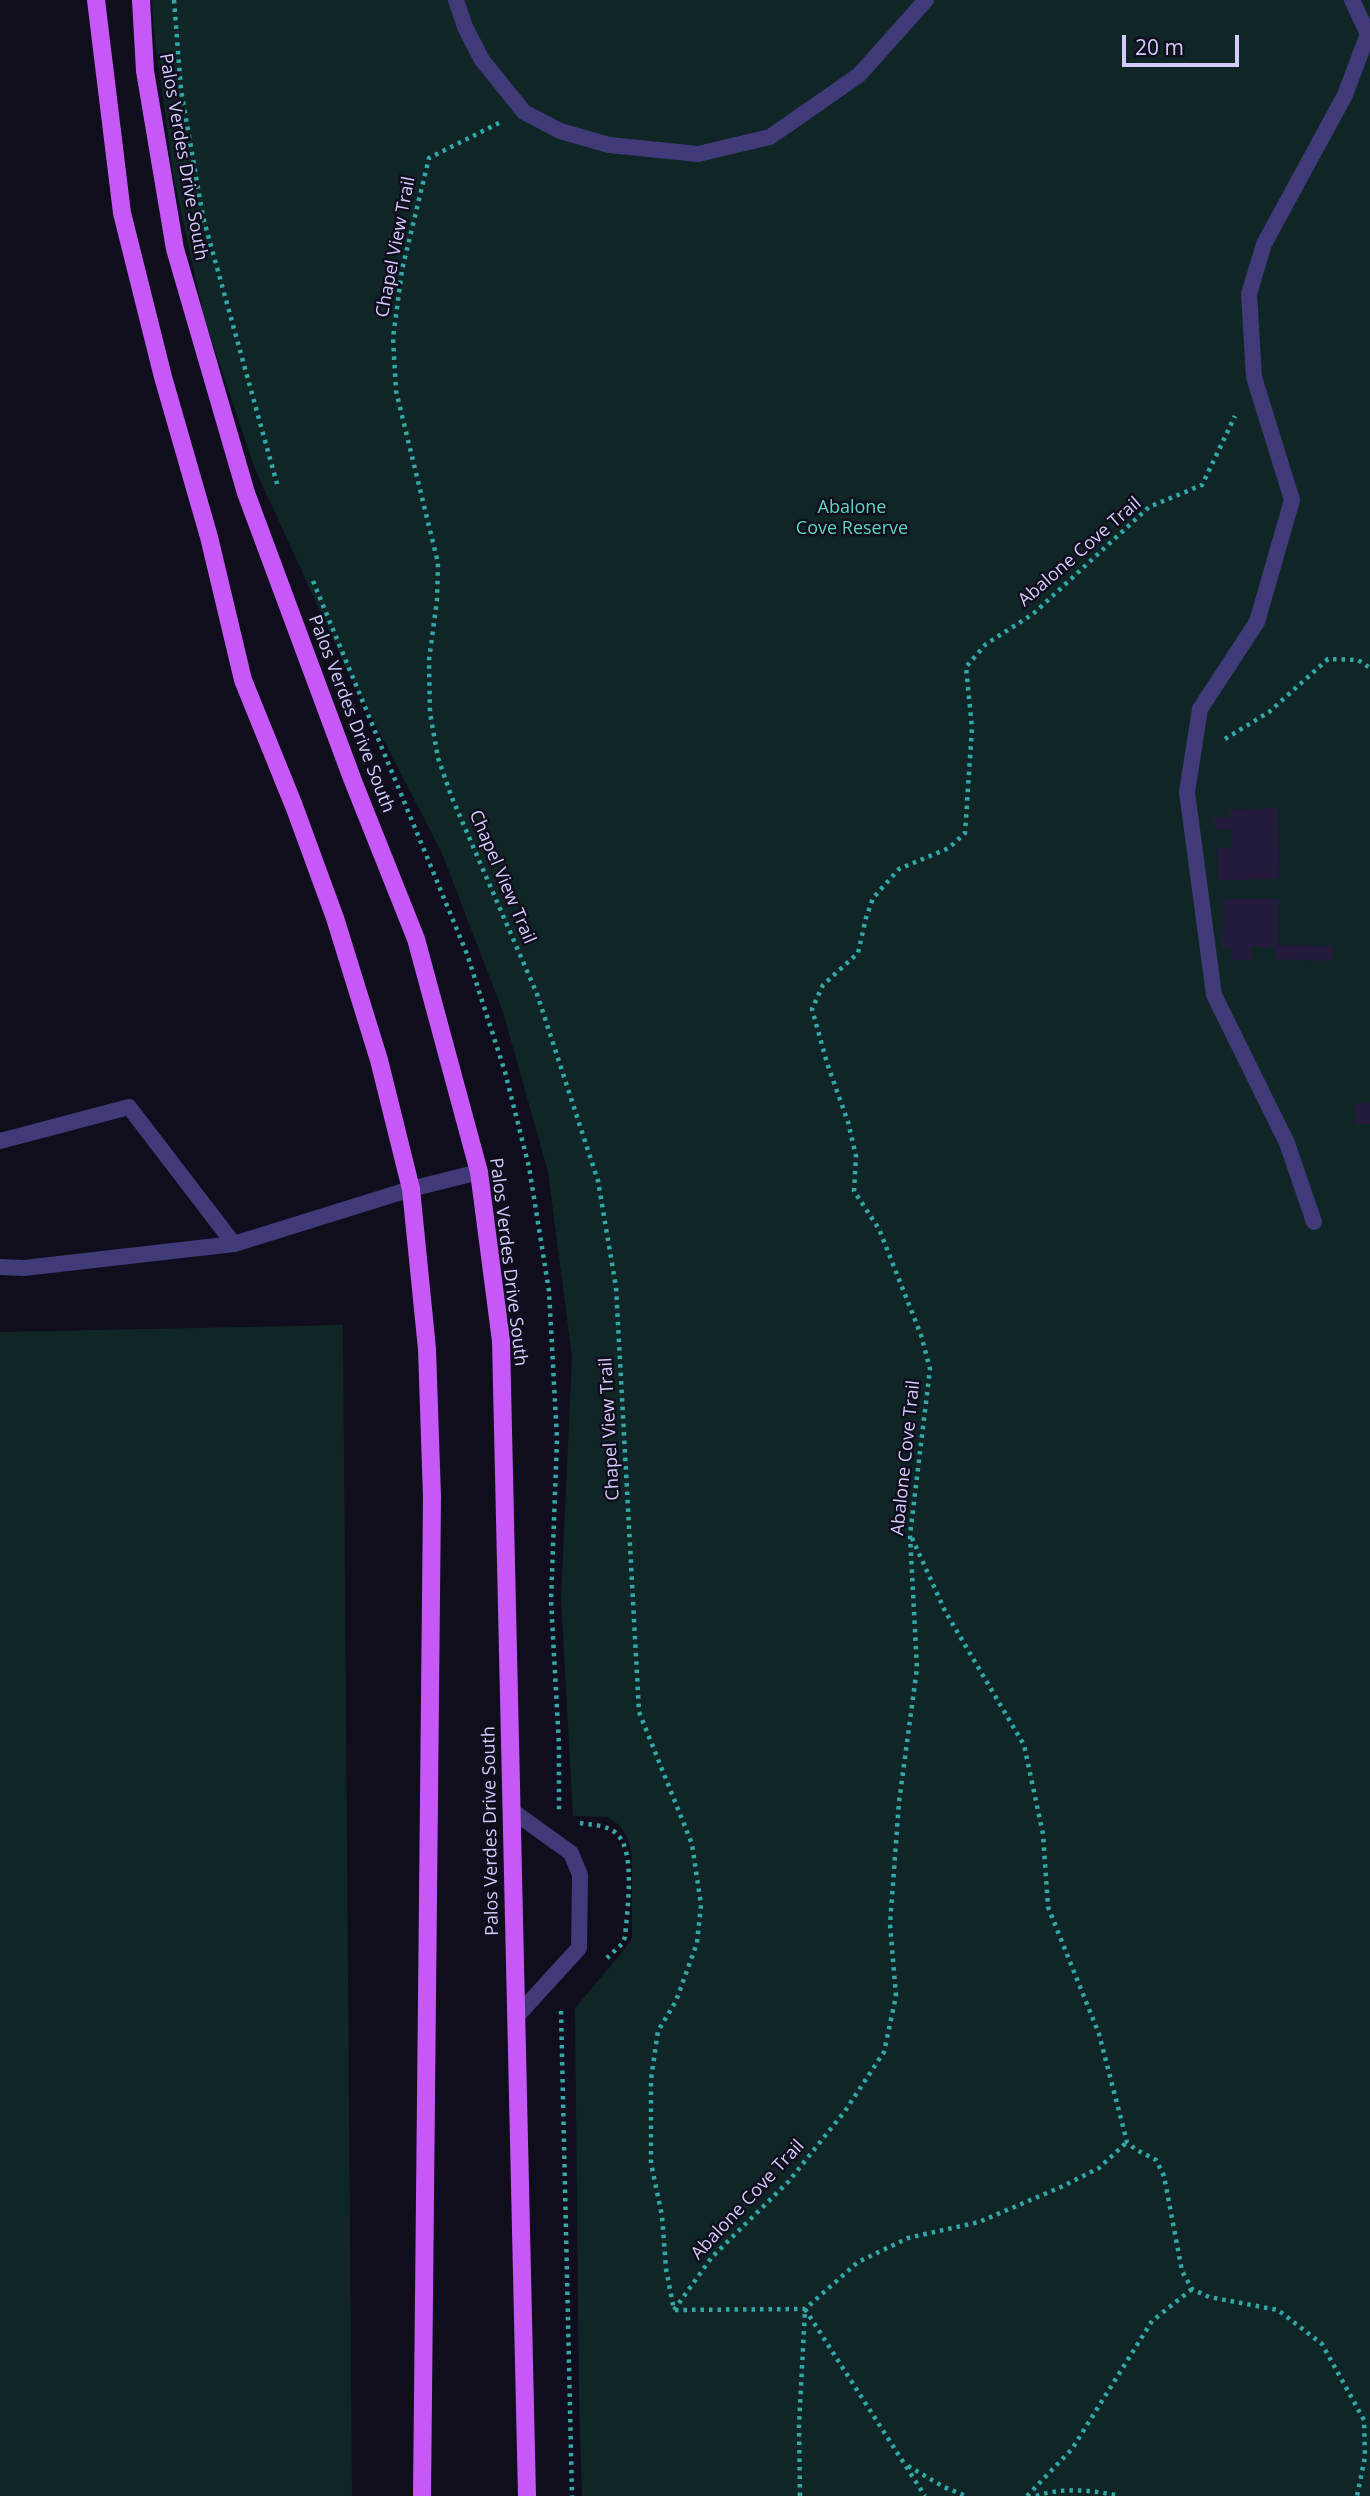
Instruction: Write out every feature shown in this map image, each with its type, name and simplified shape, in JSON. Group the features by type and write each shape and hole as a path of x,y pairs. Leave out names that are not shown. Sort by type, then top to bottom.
{"main road":[{"path":"96,0 122,213 163,377 209,537 243,680 294,806 335,918 379,1060 411,1189 427,1349 432,1497 422,2496"},
{"name":"Palos Verdes Drive South","path":"141,0 145,71 179,262 246,493 344,757 416,939 479,1172 500,1341 527,2496"}],"lane":[{"path":"456,0 464,27 482,60 524,112 560,131 622,147 698,155 770,137 859,75 926,0"},
{"path":"1314,1222 1287,1143 1214,995 1187,792 1200,709 1256,622 1292,500 1254,377 1249,294 1264,244 1345,95 1368,34 1352,0"},
{"path":"0,1141 130,1107 234,1244"},
{"path":"0,1267 24,1268 234,1244 411,1189 479,1172"},
{"path":"511,1810 571,1853 580,1875 579,1948 516,2018"}],"path":[{"name":"Chapel View Trail","path":"524,112 429,158 402,270 393,338 395,378 438,563 437,600 429,660 430,713 438,758 452,798 537,994 598,1181 616,1287 639,1712 692,1844 701,1905 697,1943 676,2001 658,2031 651,2079 651,2163 662,2216 666,2269 674,2310"},
{"name":"Abalone Cove Trail","path":"674,2310 712,2257 789,2181 845,2111 884,2052 896,1996 891,1911 899,1802 917,1668 910,1535 930,1369 921,1335 879,1229 854,1191 856,1157 848,1122 812,1009 823,985 858,953 873,898 899,869 949,848 965,832 972,729 966,667 985,644 1033,614 1149,507 1202,485 1254,377"},
{"path":"1194,747 1220,741 1269,712 1328,659 1358,660 1370,668"},
{"path":"910,1535 945,1611 1024,1745 1043,1834 1048,1907 1099,2034 1127,2142 1157,2160 1164,2176 1182,2271 1192,2289 1209,2297 1278,2311 1322,2344 1363,2420 1365,2457 1357,2496"},
{"path":"559,1813 565,1818"},
{"path":"571,1822 608,1828 618,1834 624,1845 628,1874 625,1937 622,1944 603,1962"},
{"path":"562,2004 559,2021 572,2496"},
{"path":"674,2310 805,2309 858,2262 908,2238 979,2222 1061,2187 1099,2168 1127,2142"},
{"path":"1027,2496 1072,2449 1152,2321 1192,2289"},
{"path":"805,2309 925,2496"},
{"path":"800,2496 799,2424 805,2309"},
{"path":"905,2464 944,2487 966,2496"},
{"path":"1036,2496 1048,2492 1091,2490 1120,2496"}],"green space":[{"name":"Abalone Cove Reserve","path":"152,0 1370,0 1370,2496 582,2496 575,2008 632,1937 632,1854 627,1837 619,1825 608,1817 573,1816 561,1598 572,1357 548,1172 503,1012 441,851 347,670 255,469 205,321 174,180"},
{"path":"343,1325 352,2496 0,2496 0,1332"}],"building":[{"path":"1278,808 1279,879 1218,880 1217,848 1231,848 1231,829 1214,829 1214,817 1230,817 1230,810"},
{"path":"1223,899 1278,899 1278,945 1333,946 1332,961 1275,959 1275,947 1251,947 1251,961 1232,960 1232,947 1222,947"},
{"path":"1370,1103 1370,1124 1356,1124 1355,1104"}]}
